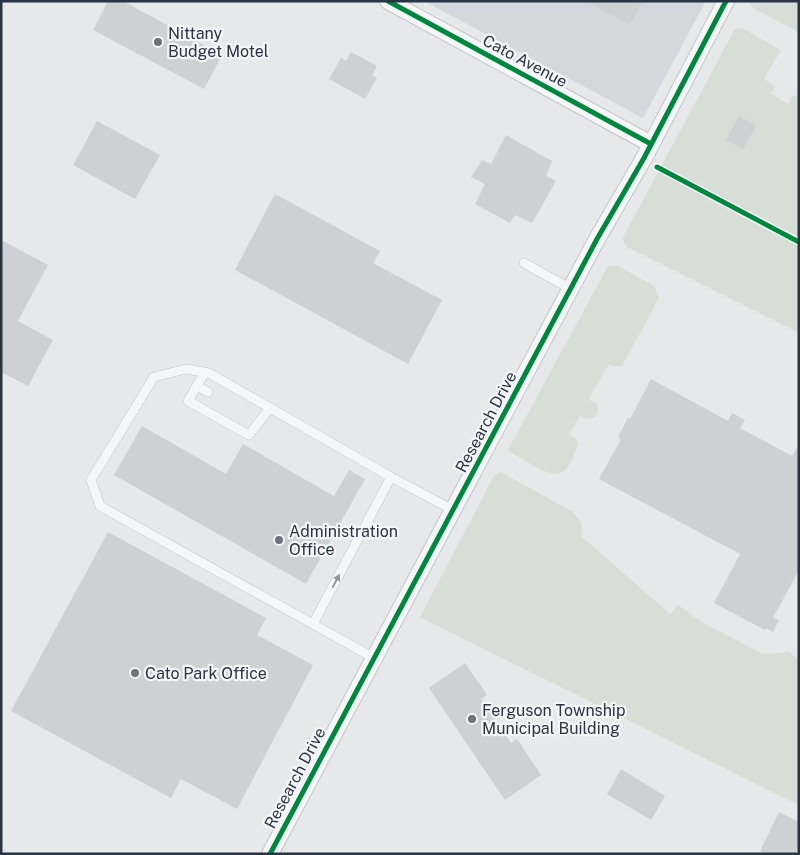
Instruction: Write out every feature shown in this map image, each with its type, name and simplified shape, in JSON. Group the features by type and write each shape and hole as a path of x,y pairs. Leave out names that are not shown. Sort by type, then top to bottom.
{"street":[{"name":"Cato Avenue","path":"388,1 651,144"},
{"name":"Research Drive","path":"270,854 726,1"}],"lane":[{"path":"524,263 571,289"},
{"path":"374,658 100,506 91,480 154,377 186,369 205,372 453,510"},
{"path":"205,372 188,402 249,435 256,419 270,408"},
{"path":"197,386 208,392"},
{"path":"313,624 391,477"}],"shaded area":[{"path":"424,1 706,1 643,118"},
{"path":"749,1 799,1 799,32 753,8"},
{"path":"742,28 781,50 764,79 775,86 771,94 788,104 792,96 799,95 799,333 627,247 622,239 735,29"},
{"path":"608,266 618,266 654,286 659,298 622,366 609,364 589,399 597,404 598,410 595,417 588,419 580,416 569,434 576,439 578,445 568,467 559,473 545,471 508,450"},
{"path":"501,472 573,512 581,522 582,537 670,614 678,605 703,623 763,654 789,652 799,660 799,805 420,617 495,474"}],"building":[{"name":"Nittany Budget Motel","path":"108,1 123,1 222,55 204,89 93,30"},
{"path":"586,1 643,1 630,25"},
{"path":"351,52 377,66 372,75 377,78 365,99 329,79 341,58 346,61"},
{"path":"739,116 756,126 743,149 726,140"},
{"path":"97,121 160,155 135,199 73,165"},
{"path":"506,135 552,161 546,176 556,181 532,223 515,215 510,223 475,204 485,184 471,177 482,160 491,164"},
{"path":"275,194 380,251 373,263 442,300 408,364 235,270"},
{"path":"1,240 48,265 18,321 53,340 28,386 1,372"},
{"path":"651,379 728,421 732,413 745,420 740,428 792,456 799,444 799,570 773,618 779,620 773,632 766,628 765,630 714,603 740,554 599,479 621,439 618,437 628,418 630,419"},
{"name":"Administration Office","path":"142,426 226,474 243,444 334,496 349,470 365,479 306,584 114,475"},
{"name":"Cato Park Office","path":"108,532 266,618 257,635 313,665 237,809 181,779 171,798 11,711"},
{"name":"Ferguson Township Municipal Building","path":"465,663 487,695 481,699 511,743 517,739 541,775 505,800 429,688"},
{"path":"621,769 665,796 651,820 607,794"},
{"path":"779,812 799,822 799,846 795,854 766,854 760,851"}],"cycle path":[{"path":"388,1 651,144"},
{"path":"270,854 597,239 644,158 726,1"},
{"path":"657,167 799,242"}],"place":[{"name":"Nittany Budget Motel","path":"158,42"},
{"name":"Administration Office","path":"279,540"},
{"name":"Cato Park Office","path":"135,673"},
{"name":"Ferguson Township Municipal Building","path":"472,719"}]}
